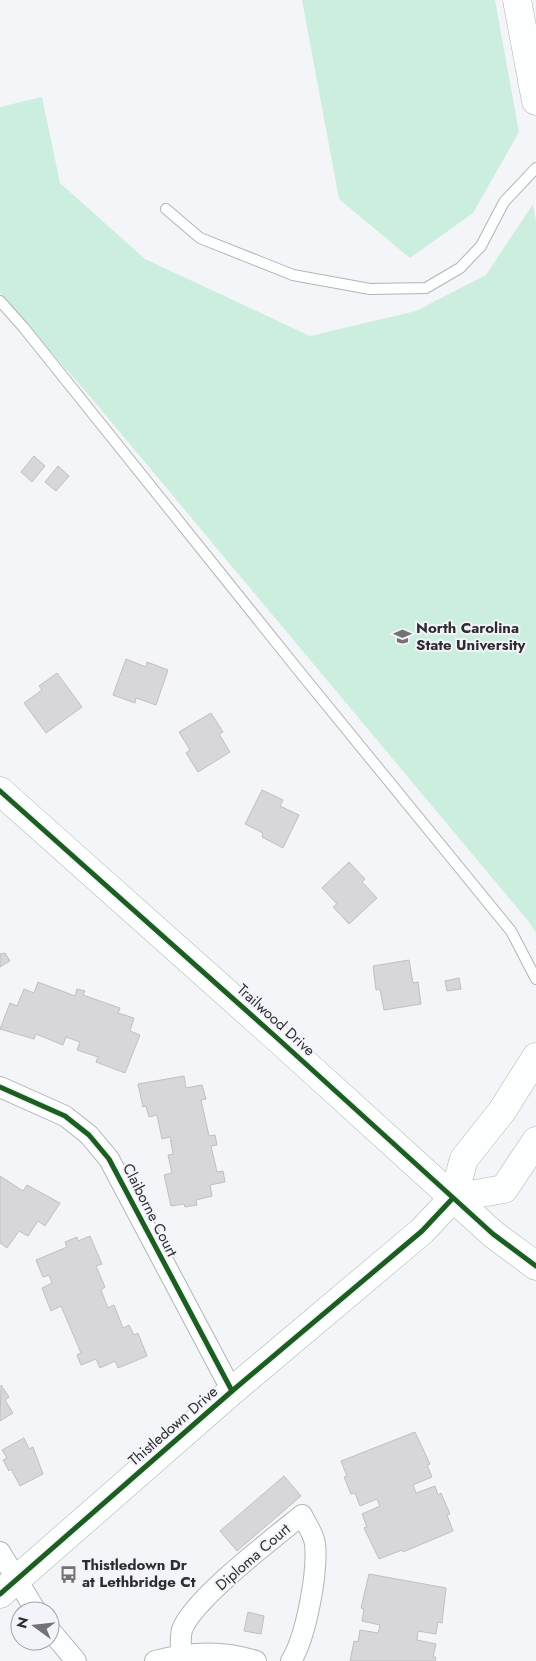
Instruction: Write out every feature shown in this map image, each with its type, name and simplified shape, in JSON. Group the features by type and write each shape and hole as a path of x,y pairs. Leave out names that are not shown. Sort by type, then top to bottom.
{"main road":[{"path":"517,0 536,101"},
{"name":"Trailwood Drive","path":"0,791 493,1234 536,1266"},
{"path":"536,1057 502,1111 464,1159 453,1198 504,1189 536,1141"},
{"name":"Thistledown Drive","path":"9,1586 232,1390 422,1231 453,1198"}],"street":[{"name":"Claiborne Court","path":"0,1087 64,1116 89,1135 109,1159 232,1390"},
{"name":"Diploma Court","path":"181,1654 182,1630 194,1610 247,1559 302,1515 315,1542 315,1572 299,1648 291,1661"},
{"path":"0,1552 9,1586 25,1601"},
{"path":"60,1642 76,1661"},
{"path":"155,1661 181,1654 236,1654 256,1661"}],"lane":[{"path":"166,209 200,238 293,275 370,289 426,288 460,268 481,246 504,202 536,168"},
{"path":"0,301 24,328 303,676 511,931 536,979"}],"green space":[{"path":"302,0 495,0 519,132 473,213 410,258 339,199"},
{"path":"42,97 60,183 145,259 310,336 416,311 486,275 533,204 536,221 536,933 529,922 93,400 0,293 0,107"}],"building":[{"path":"34,456 45,466 32,482 21,472"},
{"path":"58,466 69,476 56,491 45,482"},
{"path":"126,659 146,667 147,662 168,670 156,705 136,698 135,703 113,695"},
{"path":"57,673 82,707 46,733 24,703 42,690 39,686"},
{"path":"211,713 223,732 219,734 230,752 198,772 186,753 190,750 179,732"},
{"path":"262,790 283,800 280,806 299,815 283,848 262,837 263,833 245,824"},
{"path":"349,862 365,879 362,882 377,898 349,924 333,907 337,904 322,888"},
{"path":"5,953 10,961 0,967 0,954"},
{"path":"409,960 413,983 418,982 421,1004 384,1010 380,989 376,990 373,966"},
{"path":"459,978 461,989 447,991 445,981"},
{"path":"38,982 75,996 77,989 85,991 83,995 120,1008 118,1013 134,1018 130,1031 140,1035 125,1073 96,1062 98,1057 77,1050 80,1042 66,1037 63,1045 36,1034 34,1039 0,1029 10,1003 17,1006 24,989 34,993"},
{"path":"184,1076 186,1088 202,1085 206,1099 201,1100 209,1136 215,1135 217,1145 211,1146 217,1172 223,1171 225,1182 210,1185 212,1196 196,1200 197,1205 185,1207 184,1204 171,1206 164,1175 172,1173 168,1155 173,1154 170,1137 162,1139 157,1115 149,1117 146,1106 143,1107 138,1084"},
{"path":"0,1176 23,1191 27,1185 60,1203 45,1226 38,1221 28,1236 19,1231 7,1248 0,1243"},
{"path":"90,1236 102,1264 96,1266 105,1287 101,1290 108,1308 114,1305 123,1328 129,1325 134,1335 138,1333 147,1356 118,1368 115,1361 100,1368 96,1359 81,1365 77,1355 81,1353 61,1306 51,1311 42,1288 52,1283 49,1275 43,1277 36,1260 67,1247 65,1242 77,1237 78,1241"},
{"path":"1,1385 9,1397 5,1400 13,1413 0,1421"},
{"path":"415,1432 430,1464 427,1465 432,1477 413,1485 416,1493 435,1486 438,1495 441,1493 450,1514 447,1515 453,1531 403,1552 402,1550 379,1559 364,1528 367,1527 362,1514 380,1506 377,1499 360,1506 355,1493 351,1494 344,1477 347,1476 341,1461"},
{"path":"24,1438 29,1449 33,1447 43,1474 20,1486 11,1469 9,1471 3,1460 7,1458 2,1450"},
{"path":"284,1476 301,1496 237,1551 220,1531"},
{"path":"369,1574 446,1588 442,1623 438,1622 436,1634 418,1631 417,1640 436,1644 433,1657 436,1657 435,1661 350,1661 354,1641 358,1642 360,1630 378,1633 380,1625 362,1621 364,1609 361,1608"},
{"path":"248,1612 264,1616 261,1634 244,1631"}],"cycle path":[{"path":"0,791 493,1234 536,1266"},
{"path":"0,1087 65,1116 89,1135 109,1159 232,1391"},
{"path":"0,1594 232,1391 422,1231 453,1198"}],"place":[{"name":"North Carolina State University","path":"402,637"},
{"name":"Thistledown Dr at Lethbridge Ct","path":"68,1574"}]}
